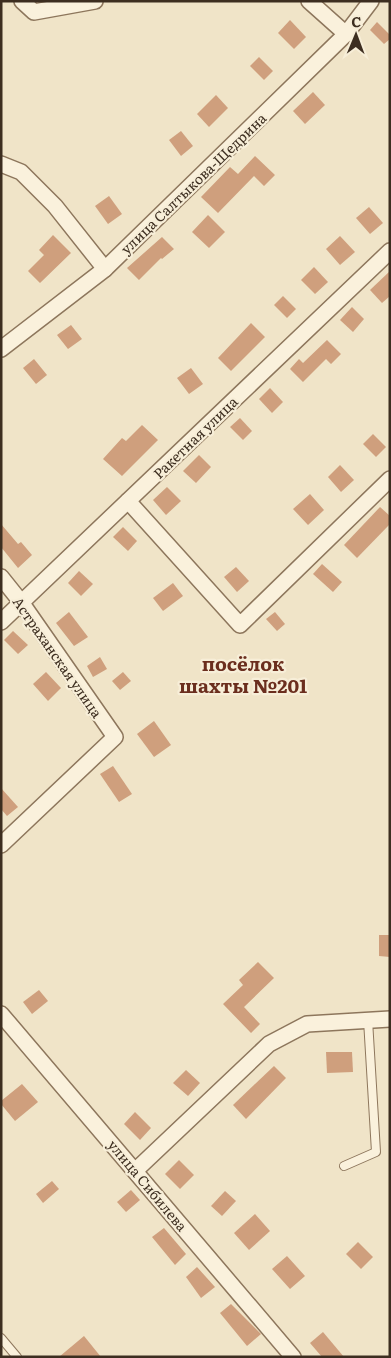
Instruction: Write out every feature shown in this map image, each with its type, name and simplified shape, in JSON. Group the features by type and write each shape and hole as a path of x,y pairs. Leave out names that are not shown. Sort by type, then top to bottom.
{"street":[{"path":"22,1 34,12 95,1"},
{"path":"309,1 346,34"},
{"name":"улица Салтыкова-Щедрина","path":"1,349 105,268 346,34 371,1"},
{"path":"1,164 21,172 48,199 105,268"},
{"name":"Ракетная улица","path":"1,622 390,251"},
{"path":"128,501 240,625 390,479"},
{"name":"Астраханская улица","path":"1,577 21,602 115,737 1,845"},
{"name":"улица Сибилева","path":"1,1014 6,1032 136,1170 293,1357"},
{"path":"136,1170 269,1044 307,1024 390,1019"}],"lane":[{"path":"344,1166 376,1152 368,1020"},
{"path":"1,1338 17,1357"}],"building":[{"path":"290,20 306,37 294,49 278,33"},
{"path":"377,22 390,35 390,39 384,44 370,30"},
{"path":"259,57 273,71 264,80 250,66"},
{"path":"313,92 325,105 305,124 293,111"},
{"path":"216,95 228,108 209,127 197,114"},
{"path":"181,131 193,146 181,156 169,140"},
{"path":"255,156 275,175 264,186 254,176 218,213 201,197 230,167 238,174"},
{"path":"109,196 122,214 108,224 95,206"},
{"path":"369,207 383,223 370,234 356,218"},
{"path":"208,215 225,232 209,248 192,232"},
{"path":"53,235 71,253 40,283 28,271 44,255 39,250"},
{"path":"340,236 355,252 340,265 326,249"},
{"path":"162,237 174,249 161,258 139,280 127,268"},
{"path":"314,267 328,282 315,294 301,280"},
{"path":"390,271 390,296 382,303 370,290"},
{"path":"283,296 296,309 287,318 274,305"},
{"path":"352,307 364,319 353,332 340,320"},
{"path":"251,323 265,337 231,371 218,358"},
{"path":"71,325 82,339 68,349 57,335"},
{"path":"327,340 341,354 331,364 326,359 303,382 290,369 299,359 303,363"},
{"path":"34,359 47,375 36,384 23,368"},
{"path":"191,368 203,384 189,394 177,378"},
{"path":"270,388 283,402 272,413 259,399"},
{"path":"240,418 252,431 243,440 230,427"},
{"path":"142,425 158,440 122,476 103,459 122,438 126,441"},
{"path":"373,434 386,447 376,457 363,444"},
{"path":"199,455 211,467 196,483 183,471"},
{"path":"340,465 354,480 341,492 328,477"},
{"path":"167,487 181,501 166,515 153,500"},
{"path":"310,494 324,510 308,525 293,509"},
{"path":"380,507 390,516 390,524 357,558 344,545"},
{"path":"1,524 18,544 21,542 32,555 18,568 1,547"},
{"path":"123,527 137,541 128,551 113,537"},
{"path":"322,564 342,582 333,592 313,574"},
{"path":"236,567 249,581 237,592 224,577"},
{"path":"79,571 93,584 81,596 68,583"},
{"path":"173,583 183,596 163,611 153,598"},
{"path":"69,612 88,637 74,646 56,623"},
{"path":"275,612 285,624 277,631 266,619"},
{"path":"13,631 28,645 18,654 4,640"},
{"path":"100,657 107,669 93,677 87,666"},
{"path":"46,672 61,688 48,701 33,684"},
{"path":"123,672 131,681 120,690 112,681"},
{"path":"154,721 171,745 154,757 137,734"},
{"path":"113,766 132,794 119,802 100,774"},
{"path":"1,788 18,807 7,816 1,809"},
{"path":"379,935 390,935 390,957 379,956"},
{"path":"258,962 274,978 244,1007 260,1024 251,1033 223,1004 243,985 239,980"},
{"path":"39,990 48,1001 32,1014 23,1002"},
{"path":"326,1052 352,1052 353,1072 327,1073"},
{"path":"274,1066 286,1078 246,1119 233,1105"},
{"path":"186,1070 200,1083 188,1096 173,1083"},
{"path":"22,1084 38,1102 15,1121 1,1104 1,1101"},
{"path":"135,1112 151,1128 140,1140 124,1124"},
{"path":"179,1160 194,1175 180,1189 165,1174"},
{"path":"52,1181 59,1189 43,1203 36,1194"},
{"path":"131,1190 140,1200 126,1212 117,1202"},
{"path":"225,1191 236,1201 222,1216 211,1206"},
{"path":"255,1214 270,1231 249,1250 234,1233"},
{"path":"164,1228 186,1254 175,1265 152,1237"},
{"path":"358,1242 373,1257 361,1269 346,1254"},
{"path":"287,1256 305,1276 290,1289 272,1269"},
{"path":"197,1267 215,1287 201,1298 186,1277"},
{"path":"231,1304 261,1334 247,1346 220,1313"},
{"path":"323,1332 344,1357 322,1357 310,1343"},
{"path":"84,1336 101,1357 59,1357"}],"district":[{"name":"посёлок шахты №201","path":"243,674"}]}
